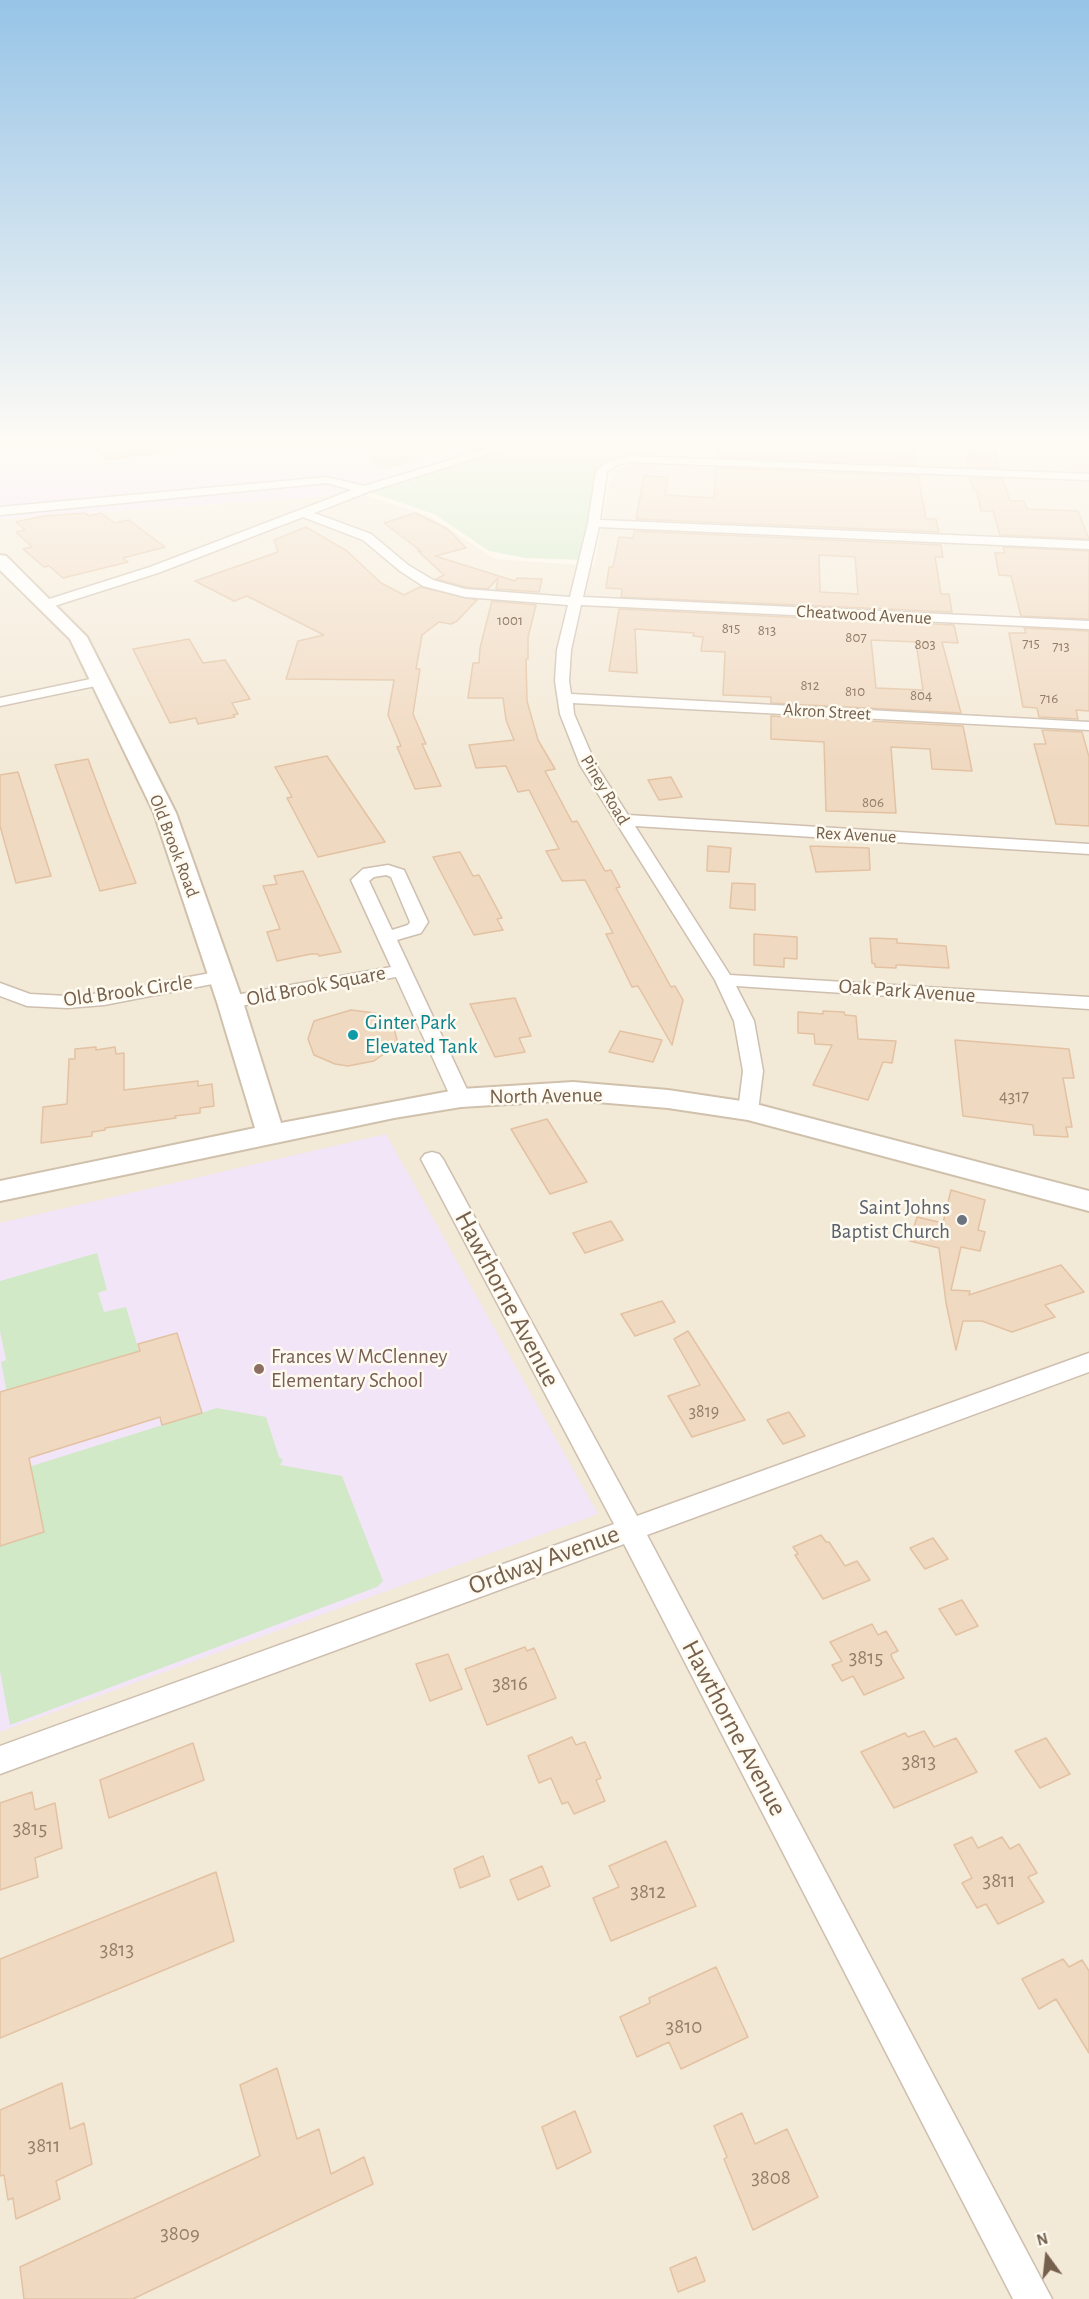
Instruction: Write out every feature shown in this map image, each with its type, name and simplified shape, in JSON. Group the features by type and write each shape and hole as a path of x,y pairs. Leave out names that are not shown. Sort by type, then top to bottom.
{"street":[{"path":"48,604 153,570 215,546"},
{"name":"Cheatwood Avenue","path":"378,546 404,568 428,583 465,593 574,601 1089,626"},
{"name":"Piney Road","path":"588,546 562,660 564,698 579,748 724,980 744,1021 753,1071 748,1111"},
{"name":"Old Brook Road","path":"0,560 48,604 78,637 165,813 230,1002 271,1134"},
{"path":"0,702 100,681"},
{"name":"Akron Street","path":"564,698 1089,726"},
{"name":"Rex Avenue","path":"622,820 1089,849"},
{"name":"Old Brook Square","path":"387,937 461,1098"},
{"name":"Old Brook Square","path":"230,1002 403,970"},
{"name":"Old Brook Circle","path":"0,989 27,1000 67,1002 104,999 221,977"},
{"name":"Oak Park Avenue","path":"724,980 1089,1003"},
{"name":"North Avenue","path":"0,1191 394,1108 461,1098 573,1091 677,1100 748,1111 1089,1201"},
{"name":"Hawthorne Avenue","path":"432,1159 630,1529 1033,2299"},
{"name":"Ordway Avenue","path":"0,1760 1089,1362"}],"shaded area":[{"path":"0,546 475,546 495,559 594,566 598,546 1089,546 1089,2299 0,2299"},
{"name":"Frances W McClenney Elementary School","path":"386,1134 598,1514 0,1732 0,1223"}],"green space":[{"path":"482,546 587,546 584,560 525,558 489,551"},
{"path":"97,1253 107,1290 98,1293 104,1312 126,1307 139,1351 25,1385 9,1404 1,1362 6,1360 0,1331 0,1281"},
{"path":"217,1408 266,1417 279,1457 283,1460 280,1465 342,1476 383,1581 377,1587 10,1725 0,1671 0,1546 44,1532 36,1491 22,1469"}],"building":[{"path":"276,546 339,546 381,583 404,595 420,587 477,600 457,621 451,624 439,622 422,635 416,669 420,669 413,714 426,744 422,744 441,786 415,789 397,747 401,746 388,715 394,680 286,679 298,641 324,635 247,596 234,601 195,581 278,552"},
{"path":"415,546 464,546 466,548 435,556 515,581 517,578 542,579 539,592 496,589 498,578 488,589 465,587 436,579 444,575 418,551 422,552"},
{"path":"617,546 941,546 943,557 935,557 941,594 949,594 952,612 621,597 622,589 606,588 609,567 613,567","holes":["819,555 855,557 858,594 820,592"]},
{"path":"32,547 165,547 123,558 128,562 63,578 49,566 44,567 23,549"},
{"path":"1003,547 1089,551 1089,619 1021,616 1011,576 999,575 995,553 1005,553"},
{"path":"492,601 536,605 528,637 527,701 538,740 555,769 545,771 572,822 577,821 605,871 611,870 620,887 616,888 671,987 675,986 683,1000 672,1045 638,986 632,987 606,934 613,933 585,880 562,881 546,851 559,849 529,790 518,792 506,766 476,768 469,745 514,740 506,720 503,698 468,698 473,663 479,663 480,648"},
{"path":"619,609 954,625 958,643 942,642 961,713 771,703 771,697 723,695 725,652 701,651 703,637 693,636 694,633 635,629 637,673 609,671","holes":["871,640 916,642 923,690 876,688"]},
{"path":"1024,628 1089,631 1089,711 1076,710 1078,719 1039,717 1037,708 1023,707 1009,633 1026,633"},
{"path":"189,639 203,663 225,660 250,699 232,703 238,714 233,715 235,717 198,724 196,718 170,723 133,649"},
{"path":"771,716 963,726 972,771 932,769 930,749 891,747 896,813 826,811 824,742 771,739"},
{"path":"1042,730 1082,732 1089,757 1089,826 1056,824 1034,744 1046,744"},
{"path":"327,756 385,842 318,857 287,798 292,797 275,767"},
{"path":"88,759 136,883 100,891 55,765"},
{"path":"18,772 51,876 16,883 0,826 0,775"},
{"path":"671,777 682,797 659,800 648,780"},
{"path":"708,846 731,848 729,872 707,871"},
{"path":"810,846 869,848 870,870 816,872"},
{"path":"460,852 473,876 479,875 502,918 497,919 503,930 474,935 433,857"},
{"path":"303,871 341,952 319,956 311,954 277,961 267,932 280,929 263,886 277,884 274,876"},
{"path":"732,883 755,884 755,910 730,908"},
{"path":"754,934 797,937 797,959 784,958 784,967 754,965"},
{"path":"870,938 897,939 897,943 946,946 949,968 900,965 896,965 896,968 875,967 872,963"},
{"path":"515,998 531,1036 519,1038 525,1052 495,1057 470,1004"},
{"name":"Ginter Park Elevated Tank","path":"351,1010 375,1013 393,1024 397,1040 392,1048 374,1061 348,1066 335,1064 314,1055 308,1039 314,1021"},
{"path":"823,1011 844,1012 845,1015 856,1016 858,1039 896,1041 892,1063 883,1062 868,1100 813,1085 832,1045 815,1044 814,1034 798,1033 798,1012 823,1014"},
{"path":"620,1031 662,1040 653,1062 609,1052"},
{"path":"955,1040 1069,1049 1074,1078 1063,1078 1072,1127 1066,1127 1068,1137 1034,1135 1033,1125 963,1116"},
{"path":"96,1047 96,1050 115,1047 116,1054 124,1053 124,1090 198,1081 198,1086 212,1084 214,1106 200,1108 200,1113 105,1128 105,1130 92,1132 92,1136 41,1143 43,1107 67,1104 69,1059 75,1059 75,1049"},
{"path":"547,1119 587,1182 550,1194 511,1129"},
{"path":"951,1190 985,1200 978,1230 985,1232 980,1251 961,1247 951,1290 970,1291 969,1295 1061,1265 1084,1292 1045,1305 1055,1317 1012,1332 982,1321 963,1321 956,1350 946,1303 939,1248 910,1241 917,1217 943,1223"},
{"path":"611,1221 623,1240 585,1253 573,1233"},
{"path":"662,1301 675,1322 635,1336 621,1314"},
{"path":"688,1331 745,1420 692,1437 668,1396 700,1385 674,1339"},
{"path":"177,1333 202,1413 162,1425 160,1417 29,1458 44,1532 0,1546 0,1392 140,1351 138,1344"},
{"path":"789,1412 805,1436 783,1444 767,1420"},
{"path":"821,1535 826,1542 829,1542 845,1566 857,1561 870,1580 823,1599 795,1555 798,1554 793,1547"},
{"path":"933,1538 948,1559 925,1569 910,1548"},
{"path":"962,1600 978,1626 956,1635 939,1609"},
{"path":"872,1624 878,1635 886,1631 898,1651 891,1654 904,1678 864,1695 853,1676 842,1681 832,1665 842,1661 830,1642"},
{"path":"525,1647 527,1651 534,1648 556,1698 487,1725 465,1669"},
{"path":"448,1654 462,1689 430,1701 416,1664"},
{"path":"924,1731 934,1747 956,1738 977,1772 894,1808 861,1752 905,1733 908,1737"},
{"path":"572,1737 576,1745 585,1742 601,1778 596,1780 605,1801 574,1814 568,1802 562,1804 551,1778 539,1783 528,1756"},
{"path":"1046,1738 1070,1774 1040,1788 1015,1751"},
{"path":"193,1743 204,1780 109,1818 100,1780"},
{"path":"32,1792 35,1810 55,1803 62,1848 35,1858 38,1877 0,1890 0,1803"},
{"path":"972,1837 978,1848 1002,1837 1010,1849 1019,1844 1037,1873 1028,1877 1044,1902 998,1924 986,1904 977,1908 962,1883 972,1878 954,1845"},
{"path":"666,1841 696,1906 611,1941 593,1898 619,1887 609,1866"},
{"path":"483,1856 490,1876 460,1888 454,1869"},
{"path":"542,1866 550,1886 518,1900 510,1880"},
{"path":"216,1872 234,1941 0,2038 0,1959"},
{"path":"1063,1959 1069,1967 1082,1960 1089,1971 1089,2053 1056,1999 1039,2009 1022,1979"},
{"path":"716,1967 748,2037 681,2069 669,2042 637,2057 620,2017 650,2003 649,1998"},
{"path":"277,2068 297,2139 319,2129 331,2174 364,2157 373,2184 133,2299 24,2299 20,2267 260,2156 240,2085"},
{"path":"62,2083 70,2129 84,2123 92,2164 56,2181 60,2199 16,2219 13,2198 8,2200 4,2175 0,2176 0,2110"},
{"path":"575,2111 591,2152 557,2169 542,2127"},
{"path":"742,2113 755,2144 787,2129 818,2197 753,2230 724,2159 727,2157 714,2126"},
{"path":"696,2257 705,2281 678,2292 670,2268"}],"place":[{"name":"Ginter Park Elevated Tank","path":"353,1035"},
{"name":"Saint Johns Baptist Church","path":"962,1220"},
{"name":"Frances W McClenney Elementary School","path":"259,1369"}]}
